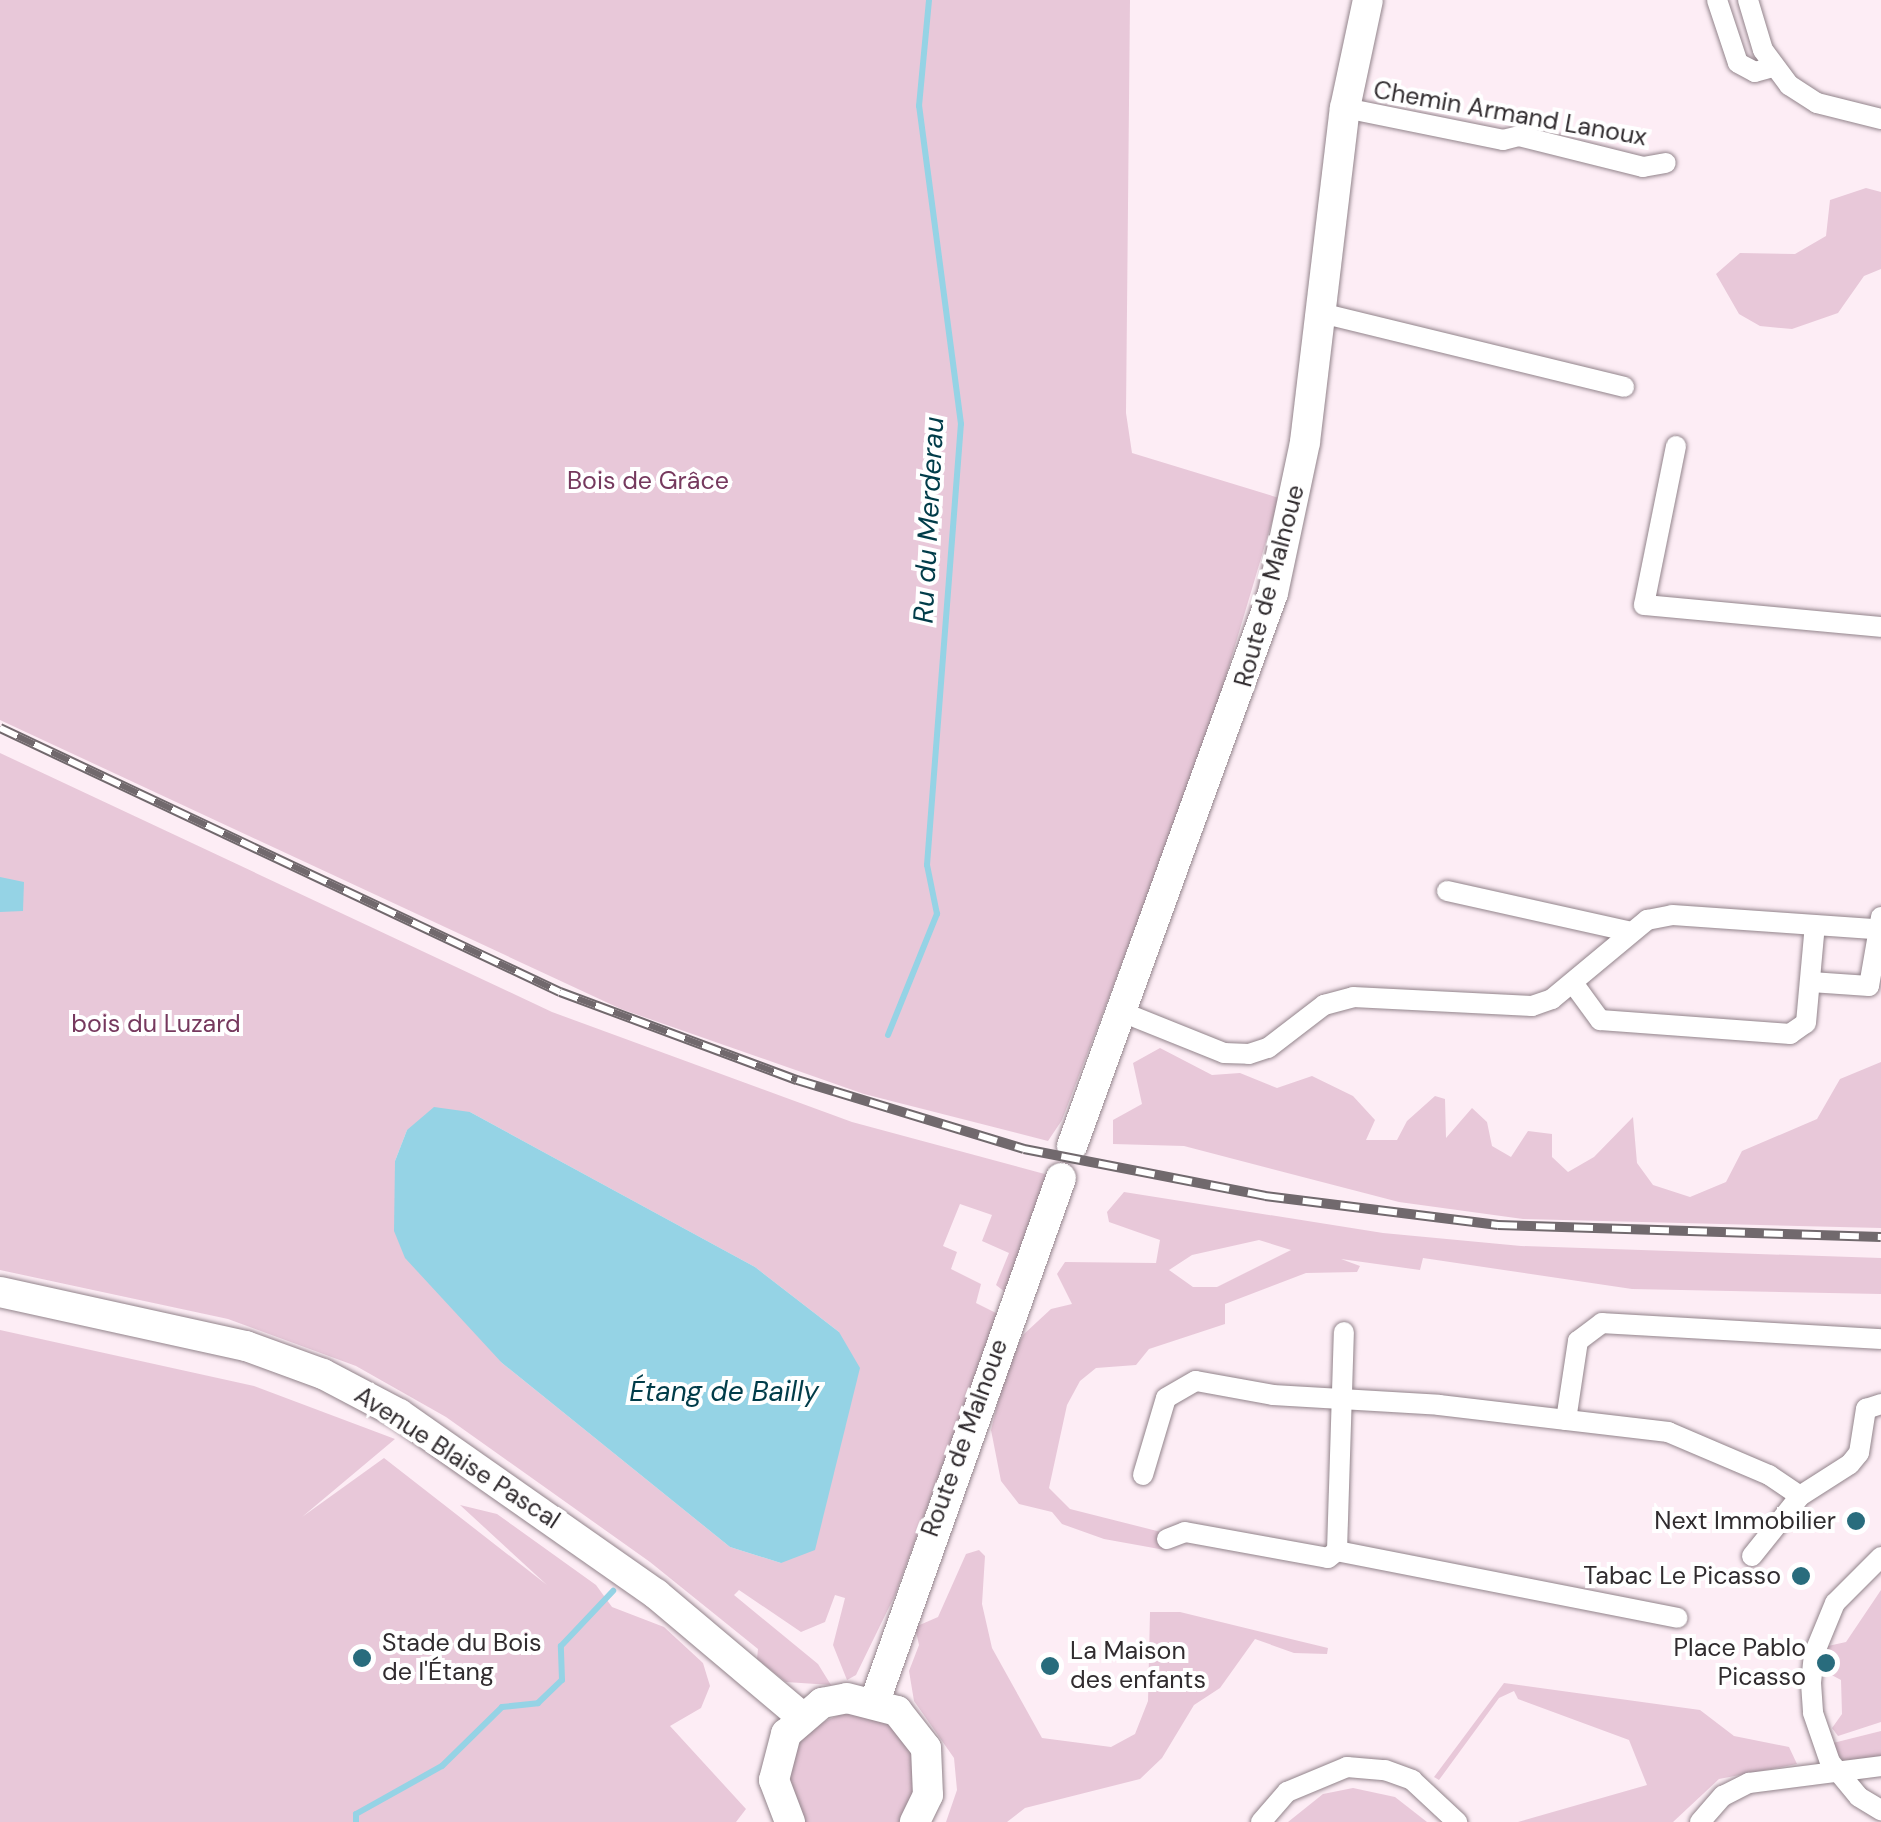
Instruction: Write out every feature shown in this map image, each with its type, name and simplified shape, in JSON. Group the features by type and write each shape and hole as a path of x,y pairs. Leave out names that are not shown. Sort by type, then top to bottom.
{"main road":[{"name":"Route de Malnoue","path":"1072,1146 1273,593 1302,460 1345,108 1368,0"},
{"name":"Route de Malnoue","path":"875,1701 1061,1178"},
{"name":"Avenue Blaise Pascal","path":"0,1292 246,1346 383,1406 627,1573 801,1716"},
{"path":"790,1822 774,1780 776,1756 801,1716 846,1698 875,1701 914,1727 926,1748 928,1795 914,1822"}],"street":[{"path":"1717,0 1738,63 1755,72 1773,67"},
{"path":"1748,0 1773,67 1817,103 1881,119"},
{"name":"Chemin Armand Lanoux","path":"1345,108 1503,140 1550,142 1643,167 1666,163"},
{"path":"1321,313 1624,387"},
{"path":"1676,446 1644,605 1881,627"},
{"path":"1447,891 1628,931"},
{"path":"1122,1012 1224,1053 1249,1054 1268,1048 1324,1006 1353,997 1508,1009 1552,999 1628,931 1672,915 1815,925 1878,923 1870,986 1811,982"},
{"path":"1572,982 1600,1020 1790,1034 1806,1023 1815,925"},
{"path":"1566,1420 1578,1341 1602,1323 1881,1339"},
{"path":"1337,1551 1344,1332"},
{"path":"1143,1475 1166,1398 1184,1382 1566,1420 1685,1437 1800,1496"},
{"path":"1752,1556 1800,1496 1850,1464 1859,1453 1866,1410 1881,1404"},
{"path":"1167,1539 1185,1532 1328,1558 1337,1551 1677,1618"},
{"path":"1881,1557 1834,1604 1814,1654 1813,1713 1837,1774 1881,1810"},
{"path":"1700,1822 1722,1796 1749,1783 1881,1766"},
{"path":"1261,1822 1299,1784 1334,1770 1366,1768 1412,1780 1456,1822"}],"green space":[{"name":"Bois de Grâce","path":"0,0 1130,0 1126,413 1132,453 1279,498 1206,743 1062,1120 1048,1141 864,1094 621,1009 0,720"},
{"path":"1866,188 1881,192 1881,269 1864,276 1838,313 1792,329 1760,326 1739,314 1716,274 1740,253 1795,254 1826,236 1830,200"},
{"name":"bois du Luzard","path":"0,753 552,1012 852,1122 1052,1176 1005,1292 996,1285 1009,1253 982,1241 992,1215 960,1204 943,1246 957,1252 951,1269 981,1284 976,1303 998,1314 895,1595 856,1675 847,1680 833,1645 845,1598 835,1595 825,1622 801,1632 739,1590 734,1595 818,1664 831,1685 786,1682 757,1659 758,1649 650,1562 446,1417 356,1366 228,1319 0,1270","holes":["470,1112 755,1267 839,1332 781,1563 730,1547 502,1363 395,1207 395,1161 407,1130"]},
{"path":"1160,1048 1212,1075 1240,1073 1277,1088 1312,1076 1353,1096 1375,1120 1366,1140 1397,1140 1407,1121 1435,1096 1445,1099 1446,1138 1472,1108 1487,1122 1492,1146 1511,1157 1528,1131 1552,1134 1552,1157 1568,1172 1594,1157 1633,1117 1637,1163 1653,1185 1690,1197 1726,1182 1742,1151 1817,1119 1840,1079 1881,1062 1881,1228 1523,1219 1399,1202 1184,1146 1113,1144 1113,1120 1142,1104 1133,1063"},
{"path":"1124,1192 1383,1233 1521,1246 1881,1258 1881,1294 1632,1289 1423,1258 1420,1270 1341,1259 1360,1266 1357,1272 1306,1273 1225,1304 1225,1324 1149,1349 1136,1365 1096,1368 1080,1381 1067,1405 1049,1488 1070,1509 1161,1532 1169,1544 1165,1550 1104,1539 1062,1524 1052,1512 1019,1504 1001,1481 991,1430 1008,1362 1024,1334 1051,1309 1072,1304 1057,1274 1065,1262 1156,1263 1160,1240 1109,1222 1107,1212","holes":["1259,1240 1291,1250 1217,1287 1193,1287 1169,1270 1192,1255"]},
{"name":"Stade du Bois de l'Étang","path":"0,1330 254,1386 395,1439 302,1517 384,1458 547,1585 460,1505 497,1514 596,1585 612,1607 664,1627 703,1663 710,1686 701,1708 670,1726 746,1809 736,1822 0,1822"},
{"path":"979,1550 985,1556 982,1604 992,1648 1042,1738 1111,1747 1135,1734 1148,1701 1150,1612 1180,1612 1328,1648 1327,1654 1294,1653 1255,1639 1220,1688 1194,1705 1162,1758 1140,1779 1025,1808 1007,1822 946,1822 957,1790 954,1758 914,1701 909,1671 919,1645 915,1627 938,1617 966,1554"},
{"path":"1881,1590 1881,1722 1838,1736 1832,1728 1842,1714 1841,1680 1824,1671 1828,1646 1846,1642"},
{"path":"1504,1683 1700,1710 1734,1736 1789,1747 1797,1764 1719,1779 1673,1822 1518,1822 1647,1785 1629,1740 1518,1699 1514,1691 1499,1698 1439,1780 1434,1777"},
{"path":"848,1711 884,1717 921,1758 907,1822 805,1822 796,1809 789,1770 796,1746 812,1727"},
{"path":"1881,1731 1881,1756 1843,1761 1834,1751 1833,1743"},
{"path":"1353,1788 1395,1797 1427,1822 1288,1822 1323,1794"}],"water":[{"path":"0,877 24,882 23,911 0,912"},
{"name":"Étang de Bailly","path":"434,1107 470,1112 755,1267 839,1332 860,1368 815,1550 781,1563 730,1547 502,1363 405,1258 394,1231 395,1161 407,1130"}],"waterway":[{"name":"Ru du Merderau","path":"888,1035 937,914 927,865 961,424 919,106 929,0"},
{"name":"Ru du Merderau","path":"356,1822 356,1814 442,1766 502,1707 538,1703 562,1680 561,1646 613,1591"}],"railway":[{"path":"0,728 560,992 797,1080 1024,1149 1265,1196 1498,1225 1881,1237"}],"place":[{"name":"Next Immobilier","path":"1856,1521"},
{"name":"Tabac Le Picasso","path":"1801,1576"},
{"name":"Stade du Bois de l'Étang","path":"362,1658"},
{"name":"Place Pablo Picasso","path":"1826,1663"},
{"name":"La Maison des enfants","path":"1050,1666"}]}
